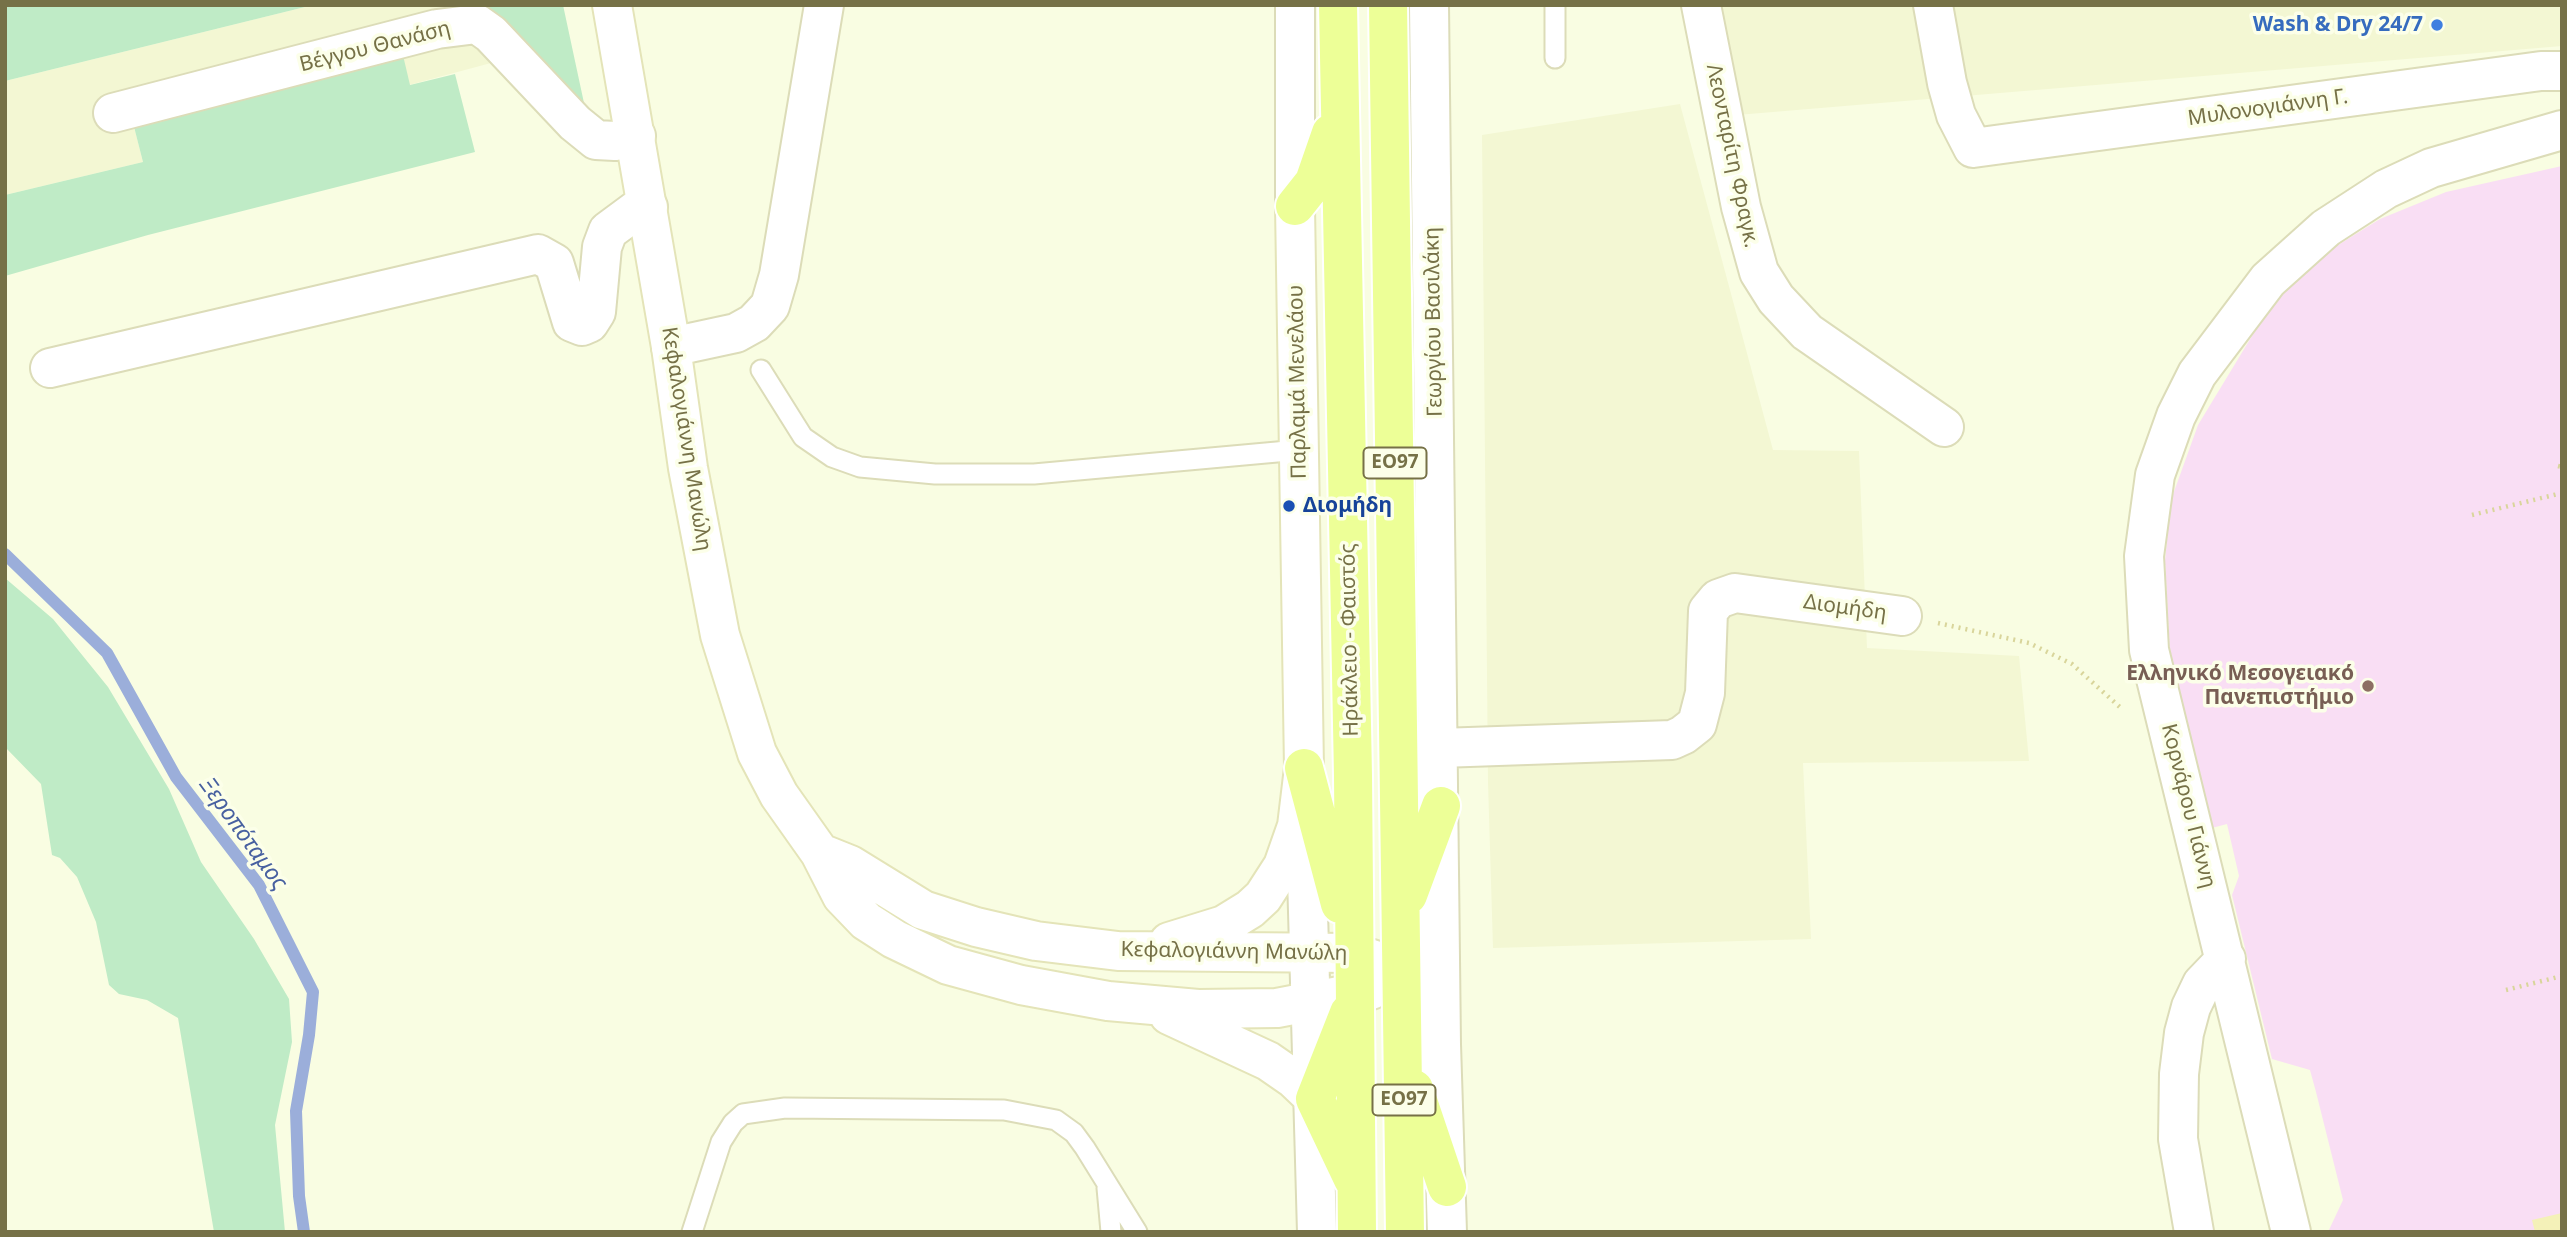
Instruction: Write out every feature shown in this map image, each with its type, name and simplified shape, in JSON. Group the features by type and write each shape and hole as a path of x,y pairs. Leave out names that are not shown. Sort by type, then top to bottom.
{"main road":[{"name":"Ηράκλειο - Φαιστός","path":"1338,5 1353,762 1353,953 1359,1191 1357,1232"},
{"name":"ΕΟ97","path":"1388,5 1405,1232"},
{"path":"1295,206 1314,182 1339,107"},
{"path":"1304,768 1353,953"},
{"path":"1399,920 1441,806"},
{"path":"1356,995 1315,1099 1359,1191"},
{"path":"1404,1058 1447,1186"}],"street":[{"name":"Κεφαλογιάννη Μανώλη","path":"612,5 671,347 690,480 720,635 733,682 766,772 820,853 832,880 854,910 894,939 959,969 1070,996 1151,1006 1255,1009 1311,1003 1356,995 1380,986 1400,968"},
{"path":"671,347 736,333 754,323 769,306 779,275 824,5"},
{"name":"Παρλαμά Μενελάου","path":"1296,5 1295,206 1304,768"},
{"name":"Γεωργίου Βασιλάκη","path":"1429,5 1441,806 1441,1044 1447,1232"},
{"name":"Λεονταρίτη Φραγκ.","path":"1701,5 1747,235 1759,272 1776,299 1807,332 1944,427"},
{"name":"Μυλονογιάννη Γ.","path":"1933,5 1947,83 1956,116 1973,148 2541,71 2562,71"},
{"name":"Βέγγου Θανάση","path":"113,113 438,29 477,24 491,34 575,123 596,140 615,141 636,136"},
{"name":"Κορνάρου Γιάννη","path":"2291,1232 2149,650 2144,556 2155,475 2176,416 2197,374 2269,280 2326,228 2386,189 2431,169 2562,130"},
{"path":"50,368 538,254 554,263 572,322 582,326 589,323 596,312 602,247 608,231 635,211 648,207"},
{"name":"Διομήδη","path":"1440,748 1672,740 1683,735 1697,724 1705,693 1708,611 1718,599 1735,593 1902,615"},
{"path":"1118,951 1186,938 1224,925 1263,897 1283,866 1291,846 1304,768"},
{"path":"1304,768 1317,1232"},
{"name":"Κεφαλογιάννη Μανώλη","path":"820,853 850,865 904,900 949,919 1036,941 1118,951 1353,953 1400,968"},
{"path":"2194,1232 2180,1158 2179,1074 2191,1007 2202,984 2226,959"},
{"path":"1151,1006 1269,1061 1315,1099"}],"lane":[{"path":"1555,5 1555,58"},
{"path":"761,370 803,437 832,457 860,467 935,474 1034,474 1299,450"},
{"path":"692,1232 721,1142 743,1114 760,1109 1026,1112 1065,1126 1085,1148 1137,1232"},
{"path":"1106,1181 1111,1232"}],"path":[{"path":"2472,515 2562,493"},
{"path":"1902,615 2029,643 2072,664 2128,716"},
{"path":"2506,990 2562,976"}],"shaded area":[{"path":"5,5 313,5 5,81"},
{"path":"313,5 473,5 491,63 409,85 402,52 132,119 143,162 5,195 5,81"},
{"path":"482,5 563,5 587,117 563,98"},
{"path":"1714,5 2562,5 2562,46 1737,115"},
{"path":"402,51 410,85 455,74 475,152 148,235 5,276 5,195 143,162 132,119"},
{"path":"1680,104 1773,450 1859,451 1867,648 2019,656 2029,761 1803,763 1811,939 1493,948 1488,782 1482,135"},
{"name":"Ελληνικό Μεσογειακό Πανεπιστήμιο","path":"2562,166 2562,1232 2328,1232 2343,1200 2310,1070 2272,1059 2232,895 2239,876 2227,824 2208,829 2180,719 2170,653 2165,561 2171,500 2198,425 2272,303 2307,271 2338,245 2380,219 2446,192"},
{"path":"5,578 53,619 108,687 169,789 201,862 254,939 289,999 292,1042 275,1125 285,1232 214,1232 178,1018 147,1000 119,994 109,985 96,922 77,877 60,858 52,855 41,784 5,747"}],"building":[{"path":"2562,1213 2562,1232 2535,1232 2532,1220"}],"waterway":[{"name":"Ξεροπόταμος","path":"5,554 107,653 176,777 259,885 313,992 309,1035 296,1111 299,1196 304,1232"}],"place":[{"name":"Wash & Dry 24/7","path":"2437,25"},
{"name":"Διομήδη","path":"1289,506"},
{"name":"Ελληνικό Μεσογειακό Πανεπιστήμιο","path":"2368,686"}]}
